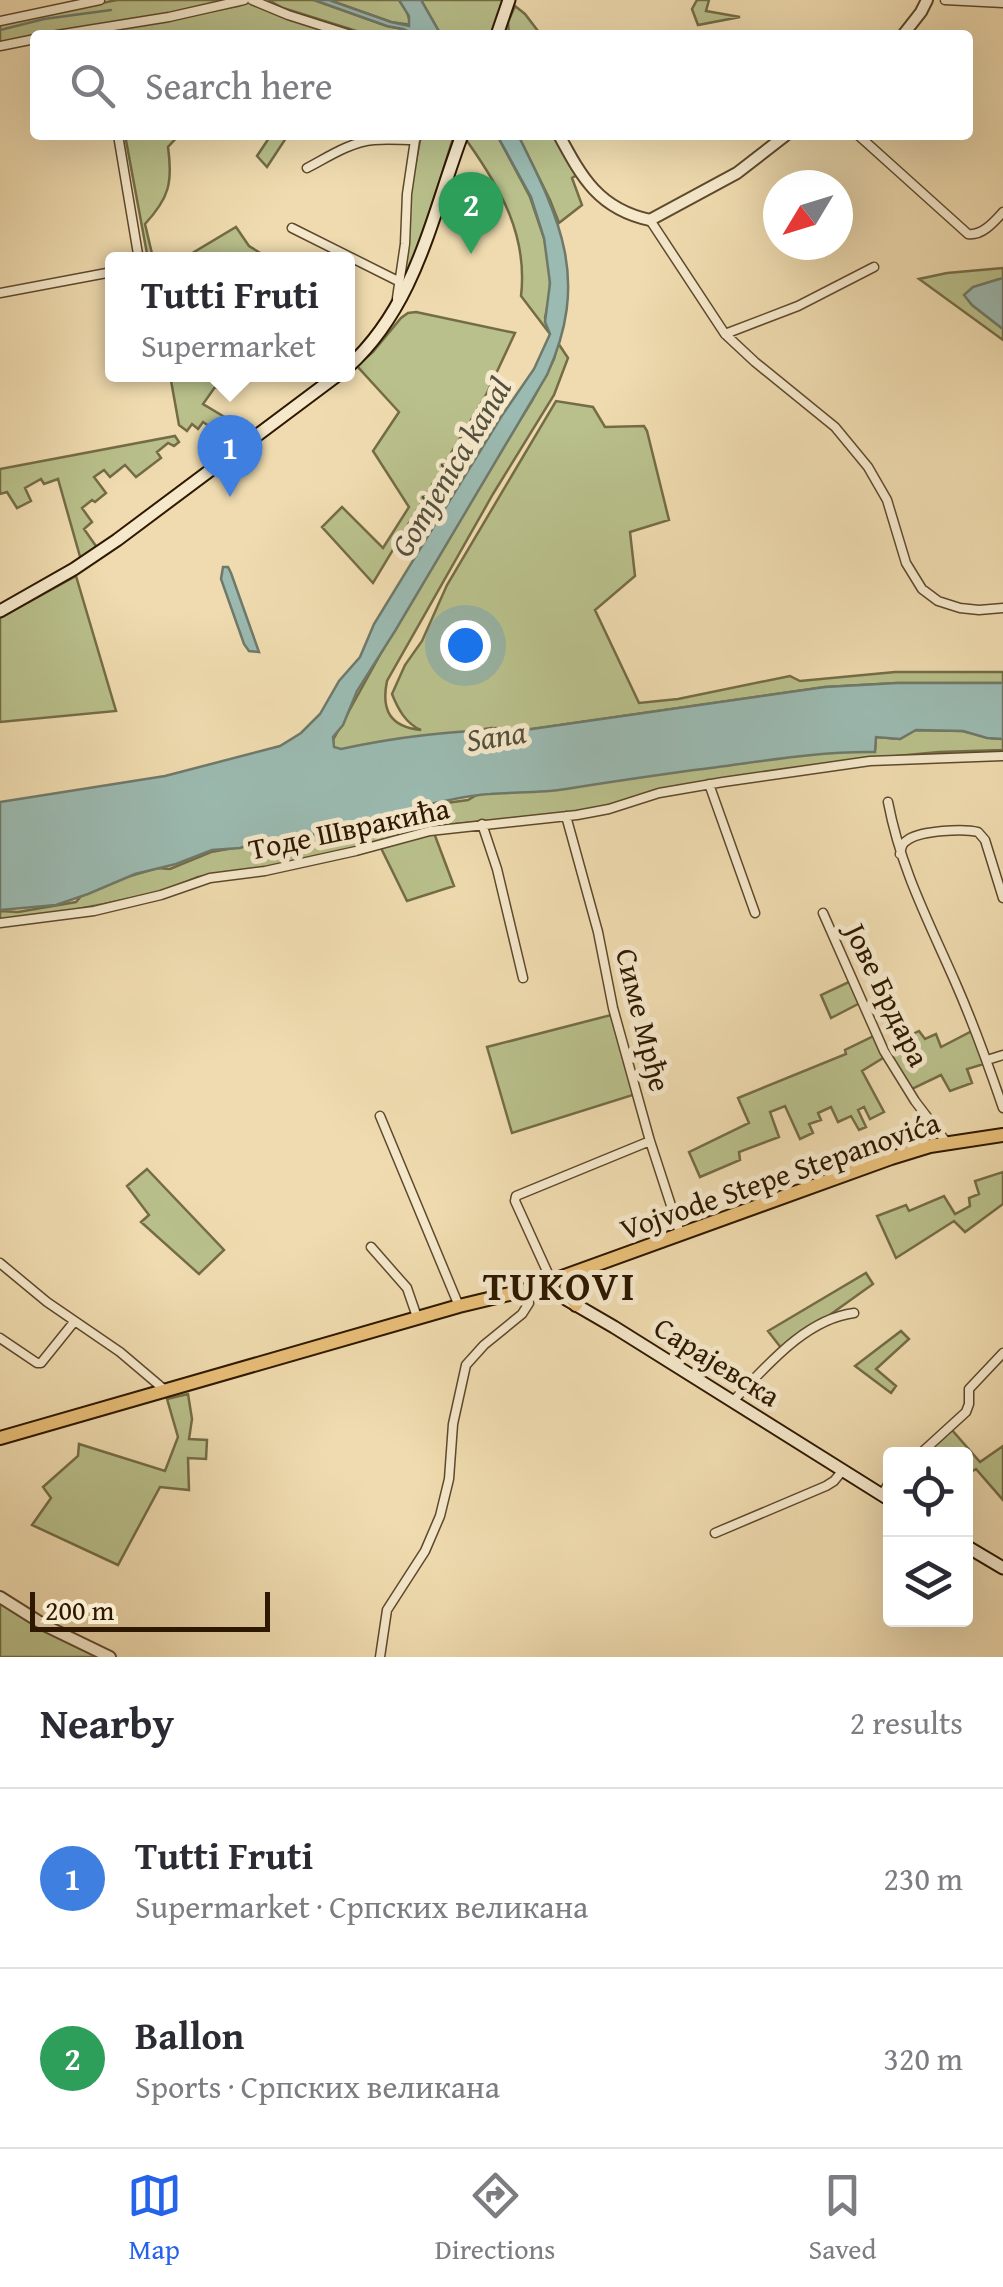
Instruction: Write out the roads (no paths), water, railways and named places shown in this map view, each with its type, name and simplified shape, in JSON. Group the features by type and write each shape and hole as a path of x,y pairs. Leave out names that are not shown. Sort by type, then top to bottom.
{"main road":[{"path":"499,30 509,0"},
{"path":"504,16 505,30"},
{"path":"355,360 396,310 420,258 458,140"},
{"path":"0,611 117,540 329,382"},
{"name":"Vojvode Stepe Stepanovića","path":"0,1438 526,1290 892,1158 947,1143 1003,1135"},
{"path":"570,1302 566,1286 577,1271"},
{"name":"Сарајевска","path":"545,1282 570,1302 883,1496"},
{"path":"526,1290 570,1302"},
{"path":"973,1550 1003,1568"}],"street":[{"path":"0,21 100,0"},
{"path":"109,30 244,0"},
{"path":"252,0 335,30"},
{"path":"907,30 927,0"},
{"path":"945,0 1003,3"},
{"path":"0,46 30,41"},
{"path":"119,140 138,252"},
{"path":"307,168 338,151 374,140"},
{"path":"396,310 405,244 406,194 416,140"},
{"path":"562,140 594,192 629,215 650,220 737,172 779,140"},
{"path":"864,140 968,234 980,232 1003,212"},
{"path":"650,220 726,334 820,414 858,454 882,489 906,563 922,589 938,601 960,608 1003,608"},
{"path":"292,228 340,252"},
{"path":"355,260 398,281"},
{"path":"726,334 798,306 874,268"},
{"path":"0,293 105,273"},
{"name":"Тоде Швракића","path":"0,923 94,910 161,895 210,878 265,872 430,831 609,809 660,792 870,761 1003,756"},
{"path":"709,784 755,913"},
{"path":"888,802 900,854 920,909 956,984 1003,1108"},
{"name":"Симе Мрђе","path":"566,816 650,1141 680,1233"},
{"path":"482,824 523,978"},
{"path":"900,854 910,838 962,829 978,832 1003,898"},
{"name":"Јове Брдара","path":"823,913 884,1051 947,1143"},
{"path":"986,1060 1003,1055"},
{"path":"380,1116 459,1306"},
{"path":"545,1282 516,1196 650,1141"},
{"path":"371,1247 406,1288 418,1318"},
{"path":"0,1262 166,1390"},
{"path":"380,1657 387,1610 425,1551 440,1516 466,1365 522,1314 529,1303 526,1290"},
{"path":"733,1401 800,1338 832,1317 854,1313"},
{"path":"0,1338 41,1363 74,1322"},
{"path":"928,1447 966,1412 970,1404 968,1389 1003,1353"},
{"path":"716,1532 826,1486 843,1470"},
{"path":"0,1597 46,1626 110,1657"}],"water":[{"path":"314,0 329,0 409,26 409,16 399,0 421,0 438,30 387,26"},
{"name":"Sana","path":"500,140 520,140 557,224 568,280 560,341 547,375 357,691 343,725 333,737 334,747 436,734 532,729 825,687 897,683 1003,683 1003,739 963,731 916,730 900,739 876,737 875,752 807,755 557,790 468,797 430,804 363,826 328,828 305,839 212,850 56,905 0,910 0,802 165,776 280,746 320,714 339,681 360,657 374,624 534,369 550,334 545,322 550,283 544,238 531,197"},
{"path":"1003,278 1003,329 964,295 973,287"},
{"path":"223,567 231,573 259,652 249,651 244,644 221,579"}],"waterway":[{"path":"0,30 44,19 111,10"}],"place":[{"name":"Ballon","path":"471,254"},
{"name":"Tutti Fruti","path":"230,497"}],"district":[{"name":"TUKOVI","path":"560,1286"}],"water label":[{"name":"Gomjenica kanal","path":"451,467"}]}
